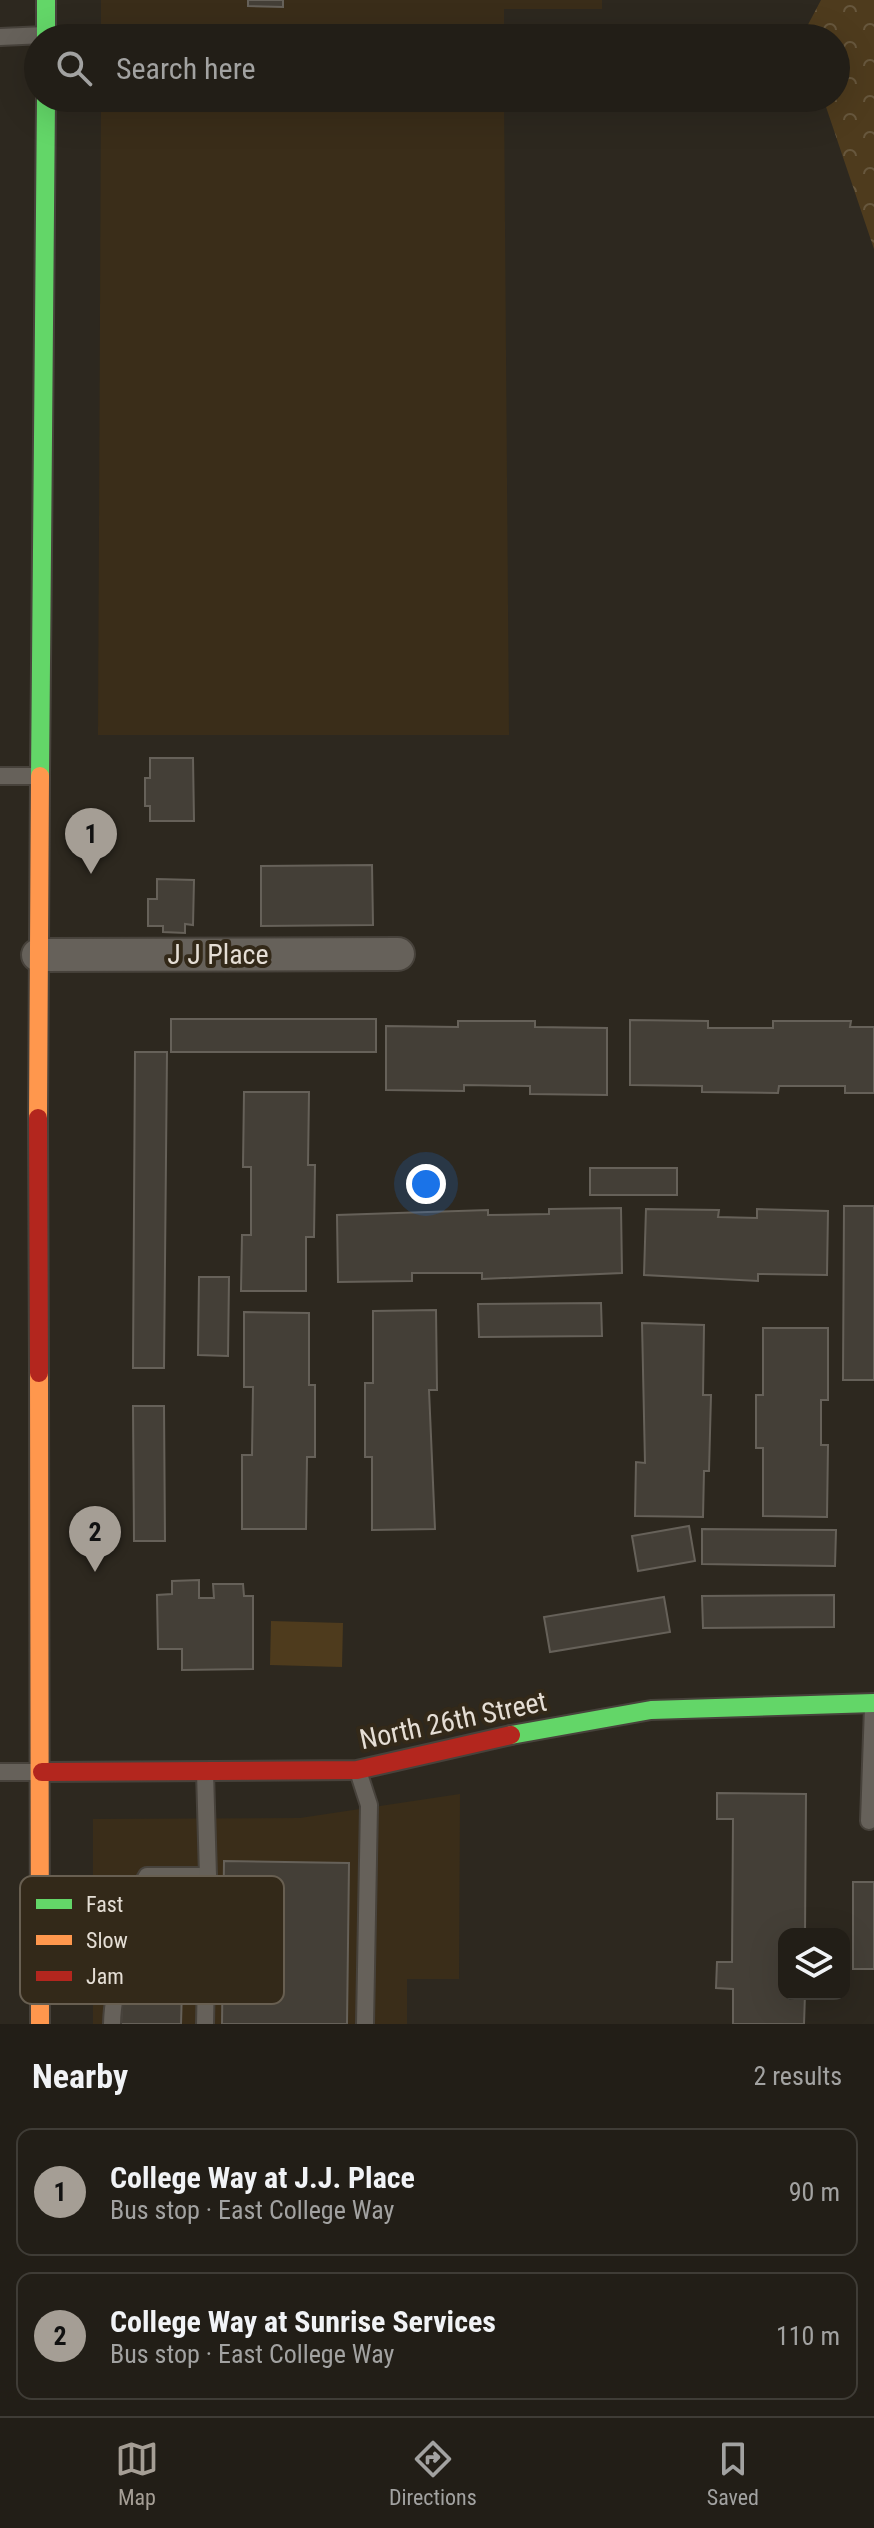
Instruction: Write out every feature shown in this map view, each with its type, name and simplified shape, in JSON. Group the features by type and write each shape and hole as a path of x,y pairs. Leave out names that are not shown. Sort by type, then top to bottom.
{"main road":[{"path":"46,0 46,24"},
{"path":"41,1876 38,955 46,112"},
{"name":"North 26th Street","path":"42,1772 357,1770 517,1734 651,1710 874,1703"},
{"path":"40,2004 40,2024"}],"street":[{"name":"J J Place","path":"38,955 398,954"}],"lane":[{"path":"0,37 24,36"},
{"path":"0,776 40,776"},
{"path":"869,1821 874,1703"},
{"path":"357,1770 369,1805 365,2024"},
{"path":"147,1876 208,1876 205,1771"},
{"path":"0,1772 42,1772"},
{"path":"112,2024 113,2004"},
{"path":"205,2004 205,2024"}],"shaded area":[{"path":"101,0 602,0 602,9 504,9 504,24 101,24"},
{"path":"101,112 504,112 509,735 98,735"},
{"path":"460,1794 459,1979 407,1979 407,2024 93,2024 93,2004 284,2004 284,1876 93,1876 93,1819 300,1818"}],"green space":[{"path":"821,0 874,0 874,249 828,112 850,112 850,24 808,24"},
{"path":"271,1621 343,1623 342,1667 270,1665"}],"building":[{"path":"248,0 283,0 283,7 248,6"},
{"path":"150,758 193,758 194,821 150,821 150,806 145,806 145,778 150,778"},
{"path":"372,865 373,925 261,926 261,866"},
{"path":"157,879 194,880 193,925 185,924 185,933 163,932 163,926 148,926 148,899 157,899"},
{"path":"171,1019 376,1019 376,1052 171,1052"},
{"path":"630,1020 708,1021 708,1028 773,1028 773,1021 851,1021 850,1027 874,1027 874,1093 845,1093 845,1086 779,1086 778,1093 702,1092 702,1086 630,1085"},
{"path":"458,1021 535,1021 535,1027 607,1028 607,1095 530,1094 530,1086 464,1085 464,1091 386,1090 386,1026 458,1027"},
{"path":"135,1052 167,1052 164,1368 133,1368"},
{"path":"244,1092 309,1092 308,1165 315,1165 314,1237 306,1237 306,1291 241,1291 242,1235 251,1235 251,1167 243,1167"},
{"path":"590,1168 677,1168 677,1195 590,1195"},
{"path":"844,1206 874,1206 874,1380 843,1380"},
{"path":"621,1208 622,1273 482,1279 482,1273 412,1273 412,1281 338,1282 337,1215 488,1210 488,1215 549,1214 549,1209"},
{"path":"646,1209 719,1210 718,1217 757,1218 757,1209 828,1211 827,1275 758,1274 758,1281 644,1275"},
{"path":"199,1277 229,1277 228,1356 198,1355"},
{"path":"601,1303 602,1336 479,1337 478,1304"},
{"path":"436,1310 437,1390 429,1390 435,1529 372,1530 372,1457 365,1457 365,1383 373,1383 373,1311"},
{"path":"244,1312 309,1313 309,1385 315,1385 315,1457 307,1457 306,1529 242,1529 242,1455 252,1455 253,1387 244,1387"},
{"path":"642,1323 704,1325 703,1395 711,1395 709,1471 704,1471 703,1517 635,1516 636,1462 645,1463"},
{"path":"763,1328 828,1328 828,1400 821,1400 821,1445 828,1445 827,1517 763,1516 763,1448 756,1448 756,1395 763,1395"},
{"path":"133,1406 164,1406 165,1541 134,1541"},
{"path":"689,1526 695,1561 638,1571 632,1536"},
{"path":"702,1529 836,1530 835,1566 702,1564"},
{"path":"199,1580 199,1598 214,1598 213,1584 243,1584 244,1596 253,1596 253,1669 182,1670 182,1649 158,1649 157,1595 172,1594 172,1581"},
{"path":"834,1595 834,1627 703,1628 702,1596"},
{"path":"664,1597 670,1632 550,1652 544,1617"},
{"path":"717,1793 806,1794 805,1928 778,1928 778,2000 805,2000 804,2024 733,2024 733,1989 716,1988 717,1962 732,1962 733,1819 717,1819"},
{"path":"224,1861 349,1863 347,2024 222,2024 222,2004 284,2004 284,1876 224,1876"},
{"path":"853,1882 874,1882 874,1969 853,1969"},
{"path":"122,2004 182,2004 181,2024 121,2024"}],"traffic: fast":[{"path":"46,0 46,24"},
{"path":"40,776 46,112"},
{"path":"511,1735 651,1710 874,1703"}],"traffic: slow":[{"path":"38,1118 40,776"},
{"path":"39,1373 40,1876"},
{"path":"40,2004 40,2024"}],"traffic: jam":[{"path":"38,1118 39,1373"},
{"path":"42,1772 357,1770 511,1735"}],"place":[{"name":"College Way at J.J. Place","path":"91,874"},
{"name":"College Way at Sunrise Services","path":"95,1572"}]}
